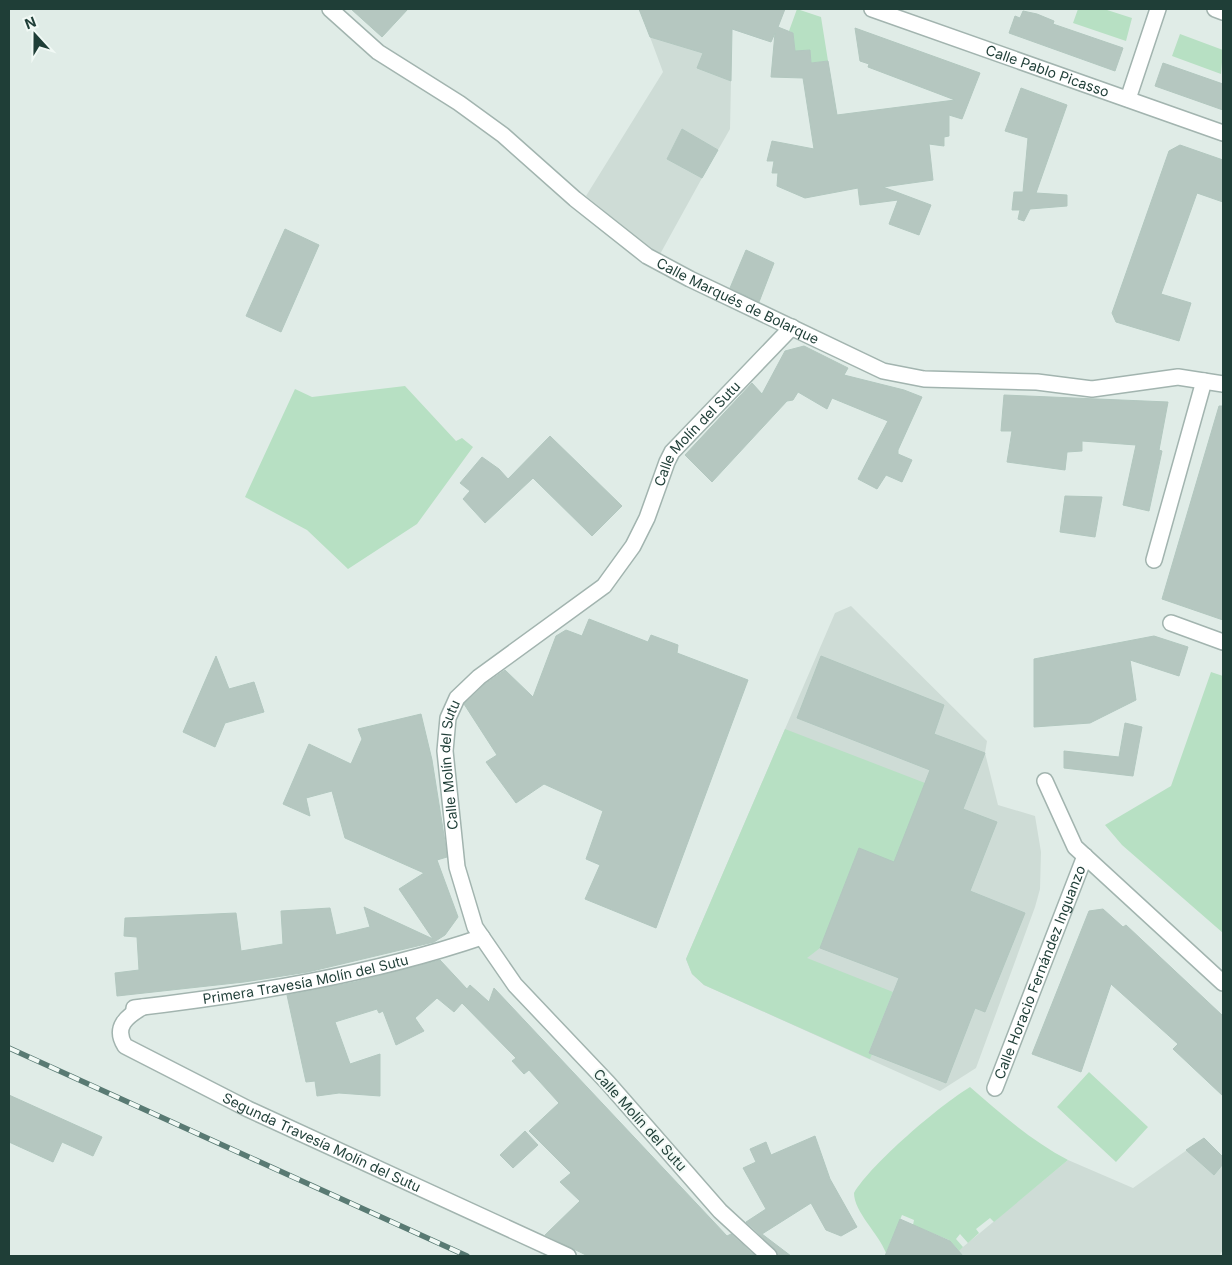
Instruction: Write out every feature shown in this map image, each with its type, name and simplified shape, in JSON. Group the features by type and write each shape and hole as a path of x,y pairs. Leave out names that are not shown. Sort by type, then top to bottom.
{"street":[{"name":"Calle Marqués de Bolarque","path":"330,9 378,52 459,103 504,135 575,199 647,256 883,371 924,379 1037,382 1092,389 1178,377 1223,384"},
{"name":"Calle Pablo Picasso","path":"872,9 1223,133"},
{"path":"1128,99 1158,9"},
{"path":"1214,9 1223,12"},
{"name":"Calle Molín del Sutu","path":"769,1256 720,1211 608,1083 515,985 475,927 457,867 445,751 448,718 457,698 479,678 604,586 620,566 644,525 672,452 792,327"},
{"path":"1154,560 1204,381"},
{"path":"1171,623 1223,642"},
{"name":"Calle Horacio Fernández Inguanzo","path":"1045,781 1075,847 1223,983"},
{"name":"Calle Horacio Fernández Inguanzo","path":"995,1088 1085,856"},
{"name":"Primera Travesía Molín del Sutu","path":"127,1009 214,998 314,980 444,950 482,937"},
{"name":"Segunda Travesía Molín del Sutu","path":"144,1007 125,1020 120,1028 120,1038 126,1046 248,1109 568,1256"}],"shaded area":[{"path":"650,37 703,53 698,68 731,81 730,129 718,150 682,129 667,159 702,178 659,256 586,196 663,72"},
{"path":"851,606 987,741 985,753 998,805 1035,816 1041,852 1040,889 1035,907 976,1068 940,1091 704,985 692,974 686,959 835,613"},
{"path":"1204,1138 1223,1157 1223,1250 1219,1256 952,1256 1068,1160 1133,1188"}],"green space":[{"path":"797,9 821,17 828,61 811,63 810,50 795,51 793,33 789,31"},
{"path":"1078,9 1104,9 1132,18 1126,41 1073,23"},
{"path":"1180,34 1223,50 1221,74 1172,56"},
{"path":"405,386 456,441 462,438 473,447 417,524 348,569 307,530 245,497 295,389 312,397"},
{"path":"1211,672 1223,676 1223,933 1122,845 1105,825 1171,786"},
{"path":"785,729 925,783 906,867 859,848 820,948 807,958 893,992 869,1052 872,1054 870,1059 704,985 692,974 686,959"},
{"path":"1089,1072 1148,1127 1116,1162 1057,1107"},
{"path":"970,1087 1029,1136 1068,1160 994,1222 990,1218 976,1229 979,1233 968,1243 960,1234 956,1239 963,1247 959,1251 949,1240 913,1225 914,1220 902,1215 886,1253 858,1208 854,1193 875,1166 890,1151 941,1107"}],"building":[{"path":"351,9 408,9 382,37"},
{"path":"639,9 785,9 778,27 793,33 795,51 810,50 811,63 828,61 837,115 955,100 868,67 869,64 860,61 855,28 980,73 962,119 949,115 949,136 944,137 944,146 929,144 933,180 883,187 931,205 919,235 889,224 898,200 860,205 858,188 805,198 777,186 778,173 772,173 774,161 767,161 772,141 814,149 803,78 771,77 775,33 771,42 732,29 731,81 697,68 703,53 650,37"},
{"path":"1023,11 1037,14 1054,21 1053,24 1123,48 1115,71 1009,33 1015,16 1020,18"},
{"path":"1163,63 1223,84 1223,110 1155,86"},
{"path":"1021,88 1067,105 1036,193 1067,195 1067,206 1030,209 1024,221 1018,219 1020,210 1012,210 1014,192 1023,192 1028,138 1005,131"},
{"path":"682,129 718,150 702,178 667,159"},
{"path":"1180,145 1223,160 1223,202 1197,193 1161,294 1191,303 1179,341 1116,322 1112,313 1169,151"},
{"path":"285,229 319,245 281,332 246,316"},
{"path":"746,250 774,263 759,302 730,288"},
{"path":"804,346 848,368 844,375 904,390 922,397 898,450 898,454 912,460 902,482 886,475 877,489 858,479 888,421 832,398 827,409 798,392 793,400 787,401 712,482 685,455 752,383 762,394 785,351"},
{"path":"1004,395 1168,402 1159,450 1162,451 1149,511 1123,505 1136,445 1082,441 1082,451 1067,452 1065,470 1007,462 1012,431 1001,431"},
{"path":"1219,406 1223,406 1223,620 1162,599"},
{"path":"550,436 622,506 592,536 533,478 485,523 463,499 470,491 460,483 482,457 499,469 508,479"},
{"path":"1065,496 1102,497 1095,537 1060,532"},
{"path":"589,619 648,642 651,635 678,645 677,653 748,680 656,928 585,899 600,865 586,859 603,811 544,784 516,803 486,762 497,755 464,704 485,684 505,670 533,697 556,636 566,630 582,636"},
{"path":"1154,636 1188,647 1179,676 1130,660 1136,700 1090,723 1034,727 1034,659"},
{"path":"216,656 229,689 254,682 264,712 225,723 215,747 183,732"},
{"path":"821,656 944,705 934,734 985,753 963,809 997,822 970,891 1025,913 985,1012 975,1008 946,1083 869,1053 899,978 820,948 859,848 894,862 930,770 797,718"},
{"path":"421,714 432,760 447,857 437,860 458,917 445,935 434,942 308,972 244,982 117,996 115,973 139,970 137,937 124,936 125,918 236,913 241,951 283,944 281,911 330,908 336,935 370,927 364,907 433,939 399,889 424,873 345,838 332,791 306,798 310,816 283,804 309,744 351,764 362,739 358,729"},
{"path":"1125,723 1142,727 1133,776 1064,768 1064,751 1119,757"},
{"path":"1103,909 1123,927 1126,925 1223,1016 1223,1096 1173,1049 1178,1044 1111,984 1081,1072 1032,1054 1089,911"},
{"path":"440,960 467,989 470,985 489,1002 494,988 727,1236 731,1234 755,1256 588,1256 545,1235 580,1201 560,1182 571,1173 529,1131 559,1103 529,1070 524,1074 512,1061 516,1058 462,1003 454,1012 437,998 415,1018 424,1031 396,1045 383,1011 379,1013 377,1009 335,1022 350,1064 380,1054 380,1096 339,1093 317,1096 315,1081 306,1082 287,995 355,982"},
{"path":"9,1095 102,1137 93,1156 62,1142 53,1162 9,1142"},
{"path":"525,1131 538,1145 513,1168 500,1155"},
{"path":"815,1136 830,1179 857,1227 841,1236 826,1230 811,1203 762,1234 791,1256 778,1256 775,1249 746,1222 766,1209 743,1168 756,1162 750,1149 766,1142 771,1155"},
{"path":"1204,1138 1223,1157 1223,1164 1214,1175 1186,1150"},
{"path":"900,1219 950,1241 963,1256 885,1256"}],"railway":[{"path":"9,1048 467,1256"}]}
